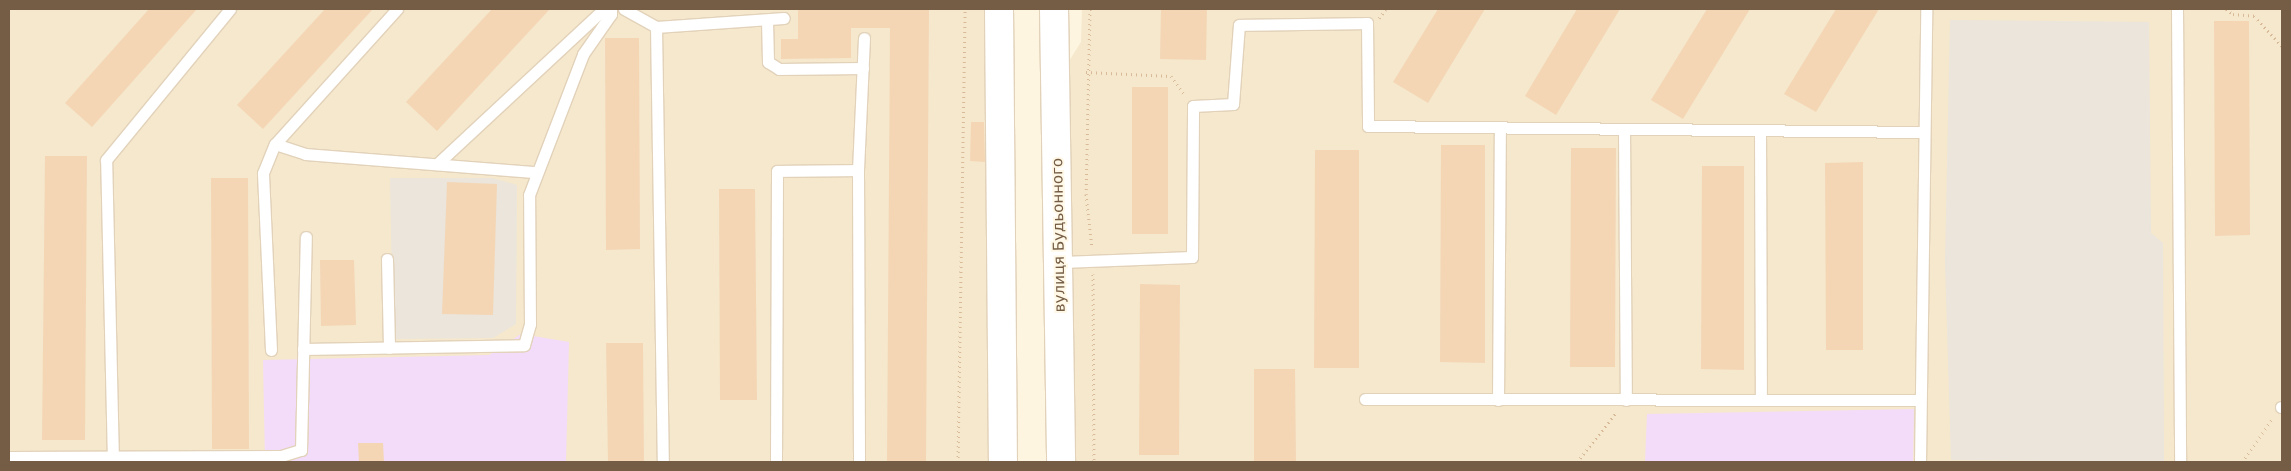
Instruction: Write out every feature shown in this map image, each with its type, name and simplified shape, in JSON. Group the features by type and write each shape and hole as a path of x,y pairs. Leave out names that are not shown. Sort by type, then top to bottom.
{"main road":[{"path":"999,9 1003,462"},
{"name":"вулиця Будьонного","path":"1054,9 1061,262 1061,462"}],"lane":[{"path":"113,459 106,160 230,9"},
{"path":"271,350 263,173 276,144 397,9"},
{"path":"437,164 604,9"},
{"path":"303,349 524,346 530,324 529,196 536,172 583,54 611,14 611,9"},
{"path":"624,9 656,27 784,18"},
{"path":"1920,462 1926,9"},
{"path":"2176,9 2180,462"},
{"path":"767,20 768,62 779,69 863,68"},
{"path":"1061,262 1192,258 1193,106 1233,104 1239,26 1367,22 1368,126 1924,132"},
{"path":"656,27 664,462"},
{"path":"859,462 858,170 864,38"},
{"path":"1498,400 1500,128"},
{"path":"1624,129 1626,400"},
{"path":"1760,130 1761,400"},
{"path":"276,144 305,154 536,172"},
{"path":"776,462 777,171 858,170"},
{"path":"9,457 269,459 301,450 306,237"},
{"path":"387,259 389,348"},
{"path":"1365,399 1920,400"}],"path":[{"path":"958,462 965,9"},
{"path":"1090,9 1086,72 1086,194 1093,261 1094,462"},
{"path":"2226,9 2233,14 2254,16 2282,46"},
{"path":"1086,72 1171,76 1193,106"},
{"path":"1577,462 1626,400"},
{"path":"2242,462 2282,407"}],"shaded area":[{"path":"9,9 997,9 993,462 9,462"},
{"path":"1082,9 2282,9 2282,462 1062,462 1061,74 1081,42"},
{"path":"1950,20 2149,22 2151,233 2163,243 2164,462 1951,460 1945,262"},
{"path":"390,178 492,178 517,185 516,324 493,338 393,339"},
{"path":"521,334 569,342 566,462 265,462 263,360 489,355"},
{"path":"1914,409 1913,462 1645,462 1647,414"}],"building":[{"path":"149,9 197,9 92,127 65,103"},
{"path":"325,9 373,9 263,129 237,105"},
{"path":"492,9 550,9 437,131 406,102"},
{"path":"798,9 929,9 926,462 887,462 890,28 851,28 851,58 781,59 781,39 798,39"},
{"path":"1161,9 1207,9 1206,60 1160,59"},
{"path":"1438,9 1485,9 1428,103 1393,82"},
{"path":"1577,9 1620,9 1556,115 1525,96"},
{"path":"1707,9 1750,9 1683,119 1651,100"},
{"path":"1836,9 1879,9 1816,112 1784,94"},
{"path":"2214,21 2249,21 2250,235 2215,236"},
{"path":"605,38 639,38 640,249 606,250"},
{"path":"1132,87 1168,87 1168,234 1132,234"},
{"path":"971,122 984,122 985,162 970,161"},
{"path":"1441,145 1485,145 1485,363 1440,362"},
{"path":"1571,148 1616,148 1615,367 1570,367"},
{"path":"1315,150 1359,150 1359,368 1314,368"},
{"path":"45,156 87,156 85,440 42,440"},
{"path":"1863,162 1863,350 1826,350 1825,163"},
{"path":"1702,166 1744,166 1744,370 1701,369"},
{"path":"211,178 248,178 249,449 212,449"},
{"path":"447,182 497,184 493,315 442,314"},
{"path":"719,189 755,189 757,400 720,400"},
{"path":"320,260 354,260 356,325 321,326"},
{"path":"1140,284 1180,285 1179,455 1139,455"},
{"path":"606,343 643,343 644,462 608,462"},
{"path":"1254,369 1295,369 1296,462 1254,462"},
{"path":"358,443 383,443 384,462 359,462"}]}
